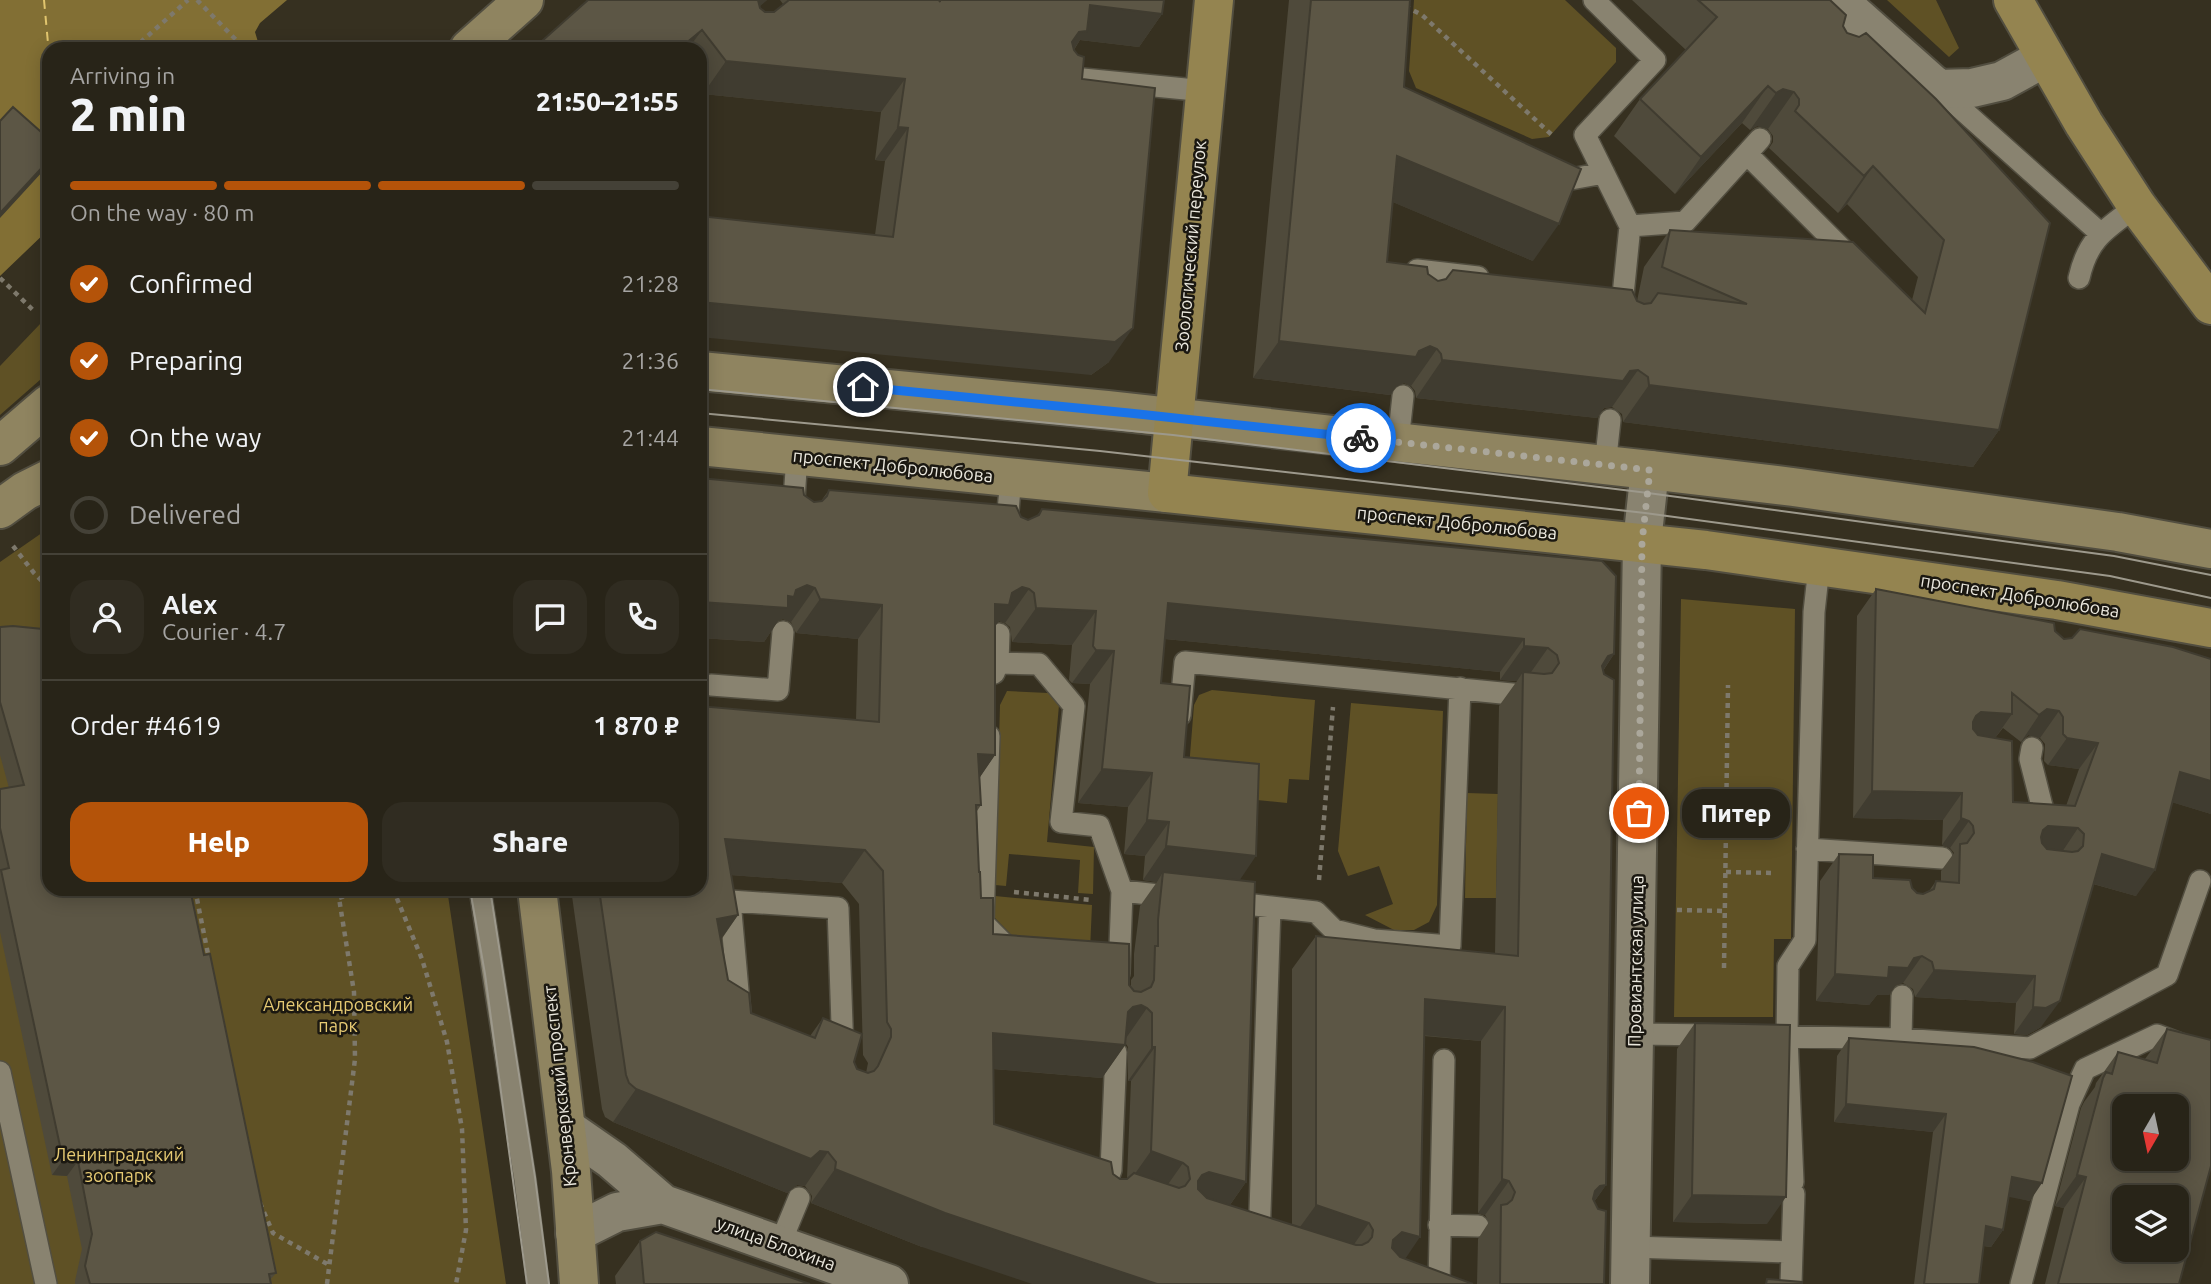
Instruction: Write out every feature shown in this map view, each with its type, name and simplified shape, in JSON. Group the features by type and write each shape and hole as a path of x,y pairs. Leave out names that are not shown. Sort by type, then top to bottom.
{"main road":[{"path":"477,42 524,0"},
{"name":"Зоологический переулок","path":"1167,493 1214,0"},
{"path":"2013,0 2084,124 2137,206 2211,305"},
{"path":"707,372 1174,418 1650,470 2104,530 2211,549"},
{"path":"0,446 42,410"},
{"path":"0,453 42,433"},
{"name":"проспект Добролюбова","path":"707,447 1642,542 1819,567 2055,611 2211,628"},
{"path":"4,525 25,491 42,482"},
{"name":"Кронверкский проспект","path":"538,896 566,1128 579,1284"}],"street":[{"path":"1838,0 1859,32 1938,89 1972,88 2002,81 2045,58"},
{"name":"Провиантская улица","path":"1624,1249 1635,1034 1628,702 1650,470"},
{"name":"улица Блохина","path":"566,1128 612,1160 663,1203 889,1284"},
{"path":"576,1233 617,1212 663,1203"}],"lane":[{"path":"1594,0 1655,60 1586,135 1630,226 1616,294 1619,328"},
{"path":"1062,77 1206,91"},
{"path":"1938,89 2100,233"},
{"path":"1630,226 1685,222 1753,147 1869,275"},
{"path":"1533,162 1571,179 1604,173"},
{"path":"2079,278 2086,256 2100,233 2137,206"},
{"path":"1414,305 1418,270 1500,280"},
{"path":"1398,442 1403,396"},
{"path":"1605,466 1610,420"},
{"path":"792,523 797,456"},
{"path":"1005,541 1011,477"},
{"path":"1791,1284 1794,1188 1787,1037 1788,966 1805,940 1814,612 1819,567"},
{"path":"710,685 778,690 782,632"},
{"path":"991,692 991,679 998,663 999,634"},
{"path":"1178,740 1185,662 1522,695"},
{"path":"998,663 1039,664 1074,706 1061,822 1100,827 1122,891 1118,990"},
{"path":"1122,891 1316,912 1334,930 1374,940 1450,946 1460,688"},
{"path":"990,718 984,923 1018,958 1031,959"},
{"path":"2005,756 2031,753 2043,814"},
{"path":"1807,849 1942,858"},
{"path":"1905,856 1905,882"},
{"path":"1635,1034 1902,1038 2030,1048 2167,975 2200,881"},
{"path":"481,896 523,1167 538,1284"},
{"path":"742,1028 730,901 838,908 843,1054 855,1066"},
{"path":"1235,1234 1266,1244 1270,907"},
{"path":"1094,964 1119,966"},
{"path":"1902,996 1902,1038"},
{"path":"2021,1284 2069,1104 2085,1069 2157,1035 2211,1056"},
{"path":"1116,1052 1111,1170 1102,1195 1129,1200"},
{"path":"1439,1284 1444,1060"},
{"path":"0,1072 46,1284"},
{"path":"779,1244 799,1198"},
{"path":"1439,1225 1478,1226"},
{"path":"1624,1249 1792,1252"}],"path":[{"path":"141,42 188,0"},
{"path":"197,0 238,42"},
{"path":"1399,3 1422,15 1553,136 1586,135"},
{"path":"0,278 34,311"},
{"path":"4,525 34,573 42,581"},
{"path":"1316,912 1336,676"},
{"path":"1724,968 1728,685"},
{"path":"1726,872 1807,873"},
{"path":"984,889 1102,901 1122,891"},
{"path":"196,896 211,968"},
{"path":"327,1284 355,1059 354,992 339,898 345,896"},
{"path":"396,896 422,959 447,1042 462,1129 466,1230 456,1284"},
{"path":"1676,910 1725,912"},
{"path":"260,1202 274,1233 329,1265"}],"green space":[{"path":"1414,0 1565,0 1616,48 1616,62 1549,137 1532,139 1416,88 1409,71"},
{"path":"1887,0 1936,0 1959,48 1949,57"},
{"path":"41,323 42,378 0,415 0,366"},
{"name":"Александровский парк","path":"42,533 42,896 448,896 506,1284 0,1284 0,562"},
{"path":"1681,599 1795,609 1791,939 1774,939 1773,1017 1674,1017"},
{"path":"1212,690 1315,700 1309,780 1289,779 1287,803 1187,793 1194,705 1199,695"},
{"path":"1007,691 1048,693 1059,705 1047,842 1094,847 1093,894 1078,893 1080,860 1009,854 1006,886 995,885 1000,705"},
{"path":"1351,703 1443,711 1437,905 1429,922 1414,930 1394,930 1365,915 1393,904 1379,866 1348,876 1338,851"},
{"path":"1467,793 1498,794 1496,898 1465,898"},
{"path":"995,896 1092,905 1090,950 1022,946 995,918"}],"shaded area":[{"path":"0,0 287,0 260,23 255,32 258,42 42,42 42,236 0,276"}],"building":[{"path":"588,0 758,0 760,8 765,12 774,12 789,0 1164,0 1162,14 1090,5 1087,31 1079,32 1072,42 1078,55 1084,57 1082,79 1155,88 1133,328 1115,342 707,303 707,217 893,237 908,128 898,127 905,79 726,61 702,30 687,42 541,42"},
{"path":"1311,0 1410,0 1404,87 1581,169 1559,224 1397,156 1387,262 1427,267 1428,274 1438,281 1446,279 1453,270 1632,290 1637,301 1644,304 1651,303 1658,293 1747,304 1662,267 1670,230 1853,242 1925,313 1944,240 1873,166 1864,176 1795,111 1799,99 1794,92 1783,89 1776,93 1768,86 1701,157 1640,99 1717,17 1698,0 1830,0 1846,15 1843,26 1847,33 1859,37 1866,33 1936,99 2050,223 1999,430 1649,385 1648,377 1638,370 1630,371 1623,381 1442,360 1437,349 1430,346 1419,351 1416,357 1279,341"},
{"path":"13,107 42,133 42,168 0,213 0,121"},
{"path":"707,479 803,488 804,495 814,502 822,501 829,490 1016,506 1021,517 1028,520 1039,515 1042,509 1602,561 1616,576 1614,654 1608,656 1602,666 1604,674 1614,680 1606,1185 1595,1191 1593,1199 1598,1209 1606,1211 1604,1284 1500,1284 1501,1205 1512,1200 1515,1192 1509,1181 1502,1179 1505,1007 1425,999 1420,1237 1402,1232 1393,1240 1392,1248 1400,1257 1473,1284 1157,1284 945,1213 835,1169 836,1162 828,1152 820,1151 811,1159 636,1089 629,1083 626,1075 600,896 707,896 707,707 879,722 882,605 820,599 815,588 807,585 796,590 794,597 788,596 788,608 707,602","holes":["1022,587 1034,593 1036,608 1096,611 1093,646 1096,650 1114,651 1102,769 1152,773 1147,820 1169,822 1166,846 1256,856 1259,764 1184,757 1190,686 1161,683 1168,603 1524,639 1524,646 1548,648 1557,655 1559,663 1552,673 1523,672 1518,956 1316,936 1316,1205 1369,1223 1373,1230 1368,1242 1356,1245 1207,1198 1198,1189 1198,1181 1202,1175 1209,1172 1246,1182 1255,882 1163,872 1154,980 1151,987 1141,992 1134,991 1129,985 1129,944 993,934 993,898 981,898 976,805 981,805 978,754 995,755 995,604 1009,605 1012,593","725,839 865,850 883,871 887,1022 891,1037 874,1071 868,1073 857,1069 854,1062 862,1034 823,1018 815,1038 751,1013 749,993 728,980 717,919 738,915","1141,1005 1152,1013 1152,1047 1155,1047 1151,1151 1188,1167 1190,1179 1185,1186 1179,1188 1134,1173 1127,1179 1120,1179 1113,1174 1111,1162 994,1124 993,1033 1125,1045 1128,1012"]},
{"path":"1876,589 2054,623 2055,631 2064,639 2072,638 2080,629 2173,647 2211,659 2211,781 2180,772 2155,870 2102,854 2060,1001 2046,1008 2033,1007 2035,976 1934,970 1932,962 1922,956 1914,958 1908,968 1889,967 1888,978 1835,974 1839,854 1873,855 1873,878 1910,880 1912,888 1923,894 1934,889 1936,881 1959,883 1960,844 1967,843 1974,833 1969,821 1961,818 1962,793 1872,791","holes":["2012,693 2039,715 2047,709 2059,711 2063,717 2063,734 2067,738 2098,743 2075,806 2013,802 2012,741 1978,735 1973,729 1973,722 1981,712 2012,714","2048,826 2078,828 2084,834 2083,846 2072,852 2047,849 2041,837"]},
{"name":"Ленинградский зоопарк","path":"0,627 42,629 42,896 191,896 204,955 210,954 276,1273 269,1274 271,1284 90,1284 85,1266 92,1234 78,1161 63,1160 1,870 9,868 0,828 0,789 24,785 0,702"},
{"path":"1695,1023 1790,1025 1786,1197 1692,1195"},
{"path":"2167,1029 2211,1040 2211,1166 2189,1247 2189,1185 2112,1185 2112,1262 2185,1262 2179,1284 2058,1284 2086,1177 2077,1175 2103,1078 2106,1072 2112,1074 2118,1052 2157,1063"},
{"path":"1849,1038 1974,1047 2033,1062 2072,1076 2042,1183 2012,1177 2003,1230 1986,1226 1979,1284 1924,1284 1946,1114 1846,1104"},
{"path":"656,1232 810,1284 644,1284 640,1241"},
{"path":"1767,1279 1802,1282 1802,1284 1766,1284"}],"ferry route":[{"path":"44,0 48,42"}],"tram line":[{"path":"707,390 1173,435 1648,493 2114,556 2211,575"},
{"path":"707,414 1100,451 1645,513 2110,576 2211,598"},
{"path":"471,896 485,974 527,1284"},
{"path":"491,896 549,1284"}],"way so far":[{"path":"1361,438 1650,470 1642,542 1639,813"}],"place":[{"name":"Питер","path":"1639,813"}],"route":[{"path":"863,387 1361,438"}]}
